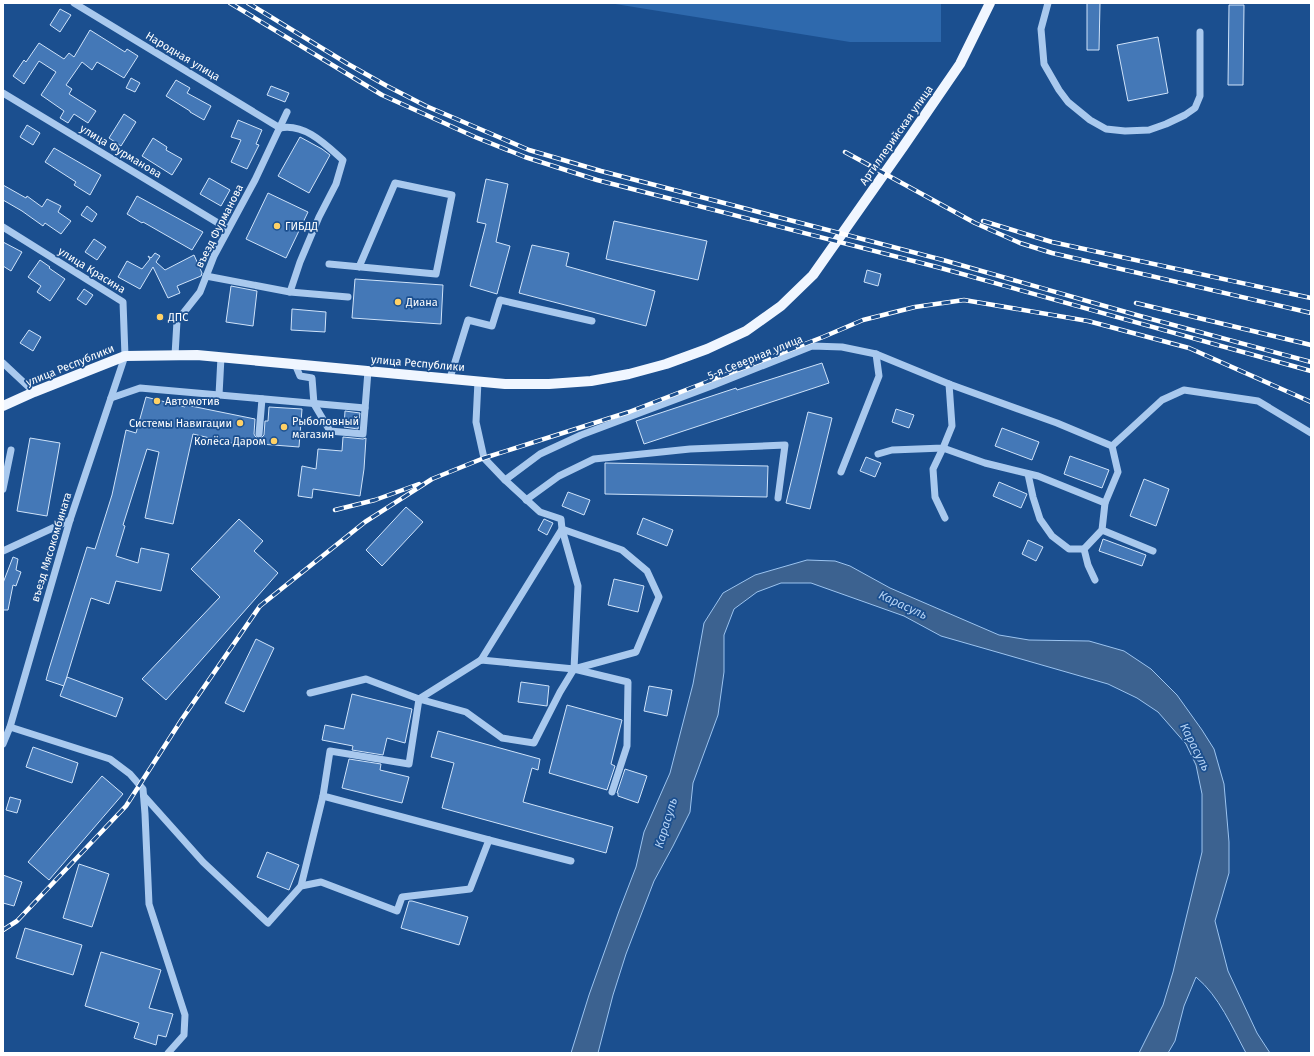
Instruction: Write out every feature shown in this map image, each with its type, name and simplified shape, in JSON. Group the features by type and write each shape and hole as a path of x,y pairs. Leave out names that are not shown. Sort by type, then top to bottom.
{"main road":[{"name":"Артиллерийская улица","path":"813,275 904,147 960,64 990,3"},
{"name":"улица Республики","path":"3,406 125,356 197,355 505,384 549,384 591,381 629,374 666,364 707,349 746,331 781,306 813,275"}],"street":[{"name":"Народная улица","path":"74,3 280,128"},
{"path":"1048,3 1041,29 1044,64 1059,90 1068,102 1085,117 1106,129 1125,131 1149,130 1185,115 1195,108 1200,96 1200,32"},
{"name":"улица Фурманова","path":"3,92 228,229"},
{"name":"въезд Фурманова","path":"175,355 177,321 200,292 214,256 255,180 288,112"},
{"path":"280,128 291,126 316,137 343,160 336,184 319,217 300,262 290,292"},
{"path":"329,264 359,267 436,274 452,195 395,183 359,267"},
{"name":"улица Красина","path":"3,227 123,302 125,356"},
{"path":"206,276 290,292 348,297"},
{"path":"450,378 468,320 492,326 500,300 592,320"},
{"name":"5-я Северная улица","path":"505,480 540,454 581,435 812,346 842,347 876,354 949,384 1057,423 1112,446"},
{"path":"841,472 879,376 876,354"},
{"name":"въезд Мясокомбината","path":"3,744 10,727 70,520 125,356"},
{"path":"219,394 221,357"},
{"path":"3,363 34,392"},
{"path":"295,364 300,376 312,378 314,404 330,431 336,432 363,434 368,371"},
{"path":"310,693 366,679 419,699 466,712 502,738 534,743 560,692 574,670 578,586 562,529 561,519 540,512 505,480 484,458 476,422 478,381"},
{"path":"945,518 935,498 933,469 952,426 949,384"},
{"path":"111,398 140,388 365,408"},
{"path":"1028,474 1040,519 1052,536 1069,549 1084,549 1102,530 1105,503 1118,472 1112,446 1162,400 1184,390 1258,401 1311,433"},
{"path":"259,434 262,399"},
{"path":"526,500 559,476 594,459 690,449 785,445 778,498"},
{"path":"878,454 892,450 943,448 985,463 1038,476 1105,503"},
{"path":"3,489 11,450"},
{"path":"3,551 70,520"},
{"path":"144,796 203,862 268,923 302,886 323,796 330,751 408,764 419,699 481,660 562,529"},
{"path":"562,529 622,550 647,572 659,596 636,652 574,670"},
{"path":"1102,530 1152,550"},
{"path":"1084,549 1088,566 1095,580"},
{"path":"481,660 574,670 628,682 627,746 612,792"},
{"path":"10,727 110,759 130,774 143,789 149,904 185,1015 184,1035 168,1053"},
{"path":"323,796 571,861"},
{"path":"302,886 321,882 397,911 402,897 470,889 489,840"}],"shaded area":[{"path":"609,3 941,3 941,42 850,42"}],"water":[{"name":"Карасуль","path":"807,560 835,561 850,566 890,588 999,635 1029,640 1089,641 1124,651 1151,669 1177,695 1214,749 1224,784 1229,842 1229,873 1215,921 1228,971 1257,1033 1270,1053 1246,1053 1212,993 1196,977 1184,1006 1175,1041 1168,1053 1139,1053 1163,1005 1173,972 1202,852 1202,794 1196,765 1186,744 1158,712 1137,698 1108,684 941,636 904,616 811,583 781,583 757,592 734,609 724,635 724,672 718,715 693,783 690,812 654,881 626,954 613,995 598,1053 571,1053 589,995 636,867 644,832 670,773 693,684 704,623 723,593 755,575"}],"building":[{"path":"1087,3 1100,3 1099,50 1087,50"},
{"path":"1229,5 1244,5 1243,85 1228,85"},
{"path":"60,9 71,15 60,32 50,25"},
{"path":"90,30 125,52 127,49 138,56 124,78 97,62 92,70 82,62 66,85 72,89 69,94 96,111 88,123 74,114 68,123 60,118 64,111 41,95 56,72 39,61 24,84 13,76 24,60 26,62 39,43 64,59 69,53 74,57"},
{"path":"1158,37 1168,93 1128,101 1117,45"},
{"path":"131,78 140,83 135,92 126,88"},
{"path":"176,80 190,88 187,93 211,106 204,120 166,96"},
{"path":"271,86 289,93 285,102 267,95"},
{"path":"124,114 136,122 121,146 109,138"},
{"path":"238,120 262,130 256,144 259,145 247,169 231,162 241,140 231,137"},
{"path":"27,125 40,133 33,145 20,137"},
{"path":"300,137 330,155 309,193 278,176"},
{"path":"153,138 167,147 166,150 182,159 172,175 142,156"},
{"path":"54,148 101,175 90,195 74,185 76,182 45,162"},
{"path":"209,178 230,190 221,206 200,194"},
{"path":"486,179 508,184 496,242 510,246 497,294 470,286 486,224 477,222"},
{"path":"3,185 26,198 27,196 42,207 47,199 61,206 58,212 71,221 61,234 45,223 43,226 3,200"},
{"path":"268,193 308,212 286,258 246,239"},
{"path":"137,196 203,232 192,250 127,214"},
{"path":"87,206 97,214 92,222 81,215"},
{"path":"614,221 707,241 698,280 606,259"},
{"path":"94,239 106,247 97,260 85,252"},
{"path":"3,242 22,252 11,271 3,266"},
{"path":"532,245 569,253 566,266 655,291 646,326 519,293"},
{"path":"155,253 160,256 156,262 165,270 194,255 202,273 201,276 177,286 180,293 168,298 153,267 140,289 118,277 127,261 142,269 150,259 148,256 151,258"},
{"path":"40,260 65,279 50,301 37,292 41,286 28,277"},
{"path":"867,270 881,274 878,286 864,282"},
{"path":"355,279 443,285 441,324 352,318"},
{"path":"231,286 257,291 253,326 226,322"},
{"path":"84,289 93,295 86,305 77,299"},
{"path":"292,309 326,312 325,332 291,330"},
{"path":"29,330 41,337 33,351 20,343"},
{"path":"822,363 829,383 644,444 636,421 736,388 737,390"},
{"path":"146,397 185,407 186,405 255,419 254,434 258,439 264,435 265,421 268,421 269,407 302,409 299,447 235,442 235,444 193,434 173,524 145,518 159,452 147,449 123,525 125,526 116,556 138,563 141,548 169,554 161,591 116,581 109,604 91,598 64,686 46,680 49,669 87,547 95,549 112,495 126,430 136,433"},
{"path":"896,409 914,415 909,428 892,422"},
{"path":"345,411 360,413 358,429 344,427"},
{"path":"808,412 832,418 810,509 786,503"},
{"path":"1002,428 1039,442 1032,460 995,446"},
{"path":"343,437 366,438 364,469 360,496 313,489 312,498 298,496 302,466 316,469 318,449 342,451"},
{"path":"30,438 60,443 47,516 17,511"},
{"path":"1070,456 1109,470 1102,488 1064,474"},
{"path":"866,457 881,463 875,477 860,471"},
{"path":"605,463 768,466 767,497 605,494"},
{"path":"1144,479 1169,489 1156,526 1130,516"},
{"path":"999,482 1027,494 1021,508 993,496"},
{"path":"568,492 590,500 584,515 562,506"},
{"path":"406,507 423,522 382,566 366,550"},
{"path":"643,518 673,530 667,546 637,534"},
{"path":"239,519 263,541 254,551 278,573 166,700 142,679 220,597 191,569"},
{"path":"544,519 553,523 547,535 538,530"},
{"path":"1103,539 1146,555 1142,566 1099,551"},
{"path":"1028,540 1043,547 1036,561 1022,554"},
{"path":"13,557 18,559 16,570 21,572 16,586 13,585 8,610 3,610 3,583"},
{"path":"614,579 644,586 638,612 608,605"},
{"path":"256,639 274,648 244,712 225,703"},
{"path":"67,677 123,698 116,717 60,696"},
{"path":"521,682 549,686 547,706 518,702"},
{"path":"649,686 672,690 667,716 644,711"},
{"path":"352,694 412,709 405,743 387,738 383,755 352,750 353,746 322,740 325,725 344,729"},
{"path":"567,705 622,720 611,764 615,766 607,790 549,773"},
{"path":"438,731 540,759 538,770 532,768 523,802 613,827 606,853 442,808 454,763 431,757"},
{"path":"33,747 78,763 72,783 26,767"},
{"path":"349,759 381,764 380,770 409,777 402,803 342,788"},
{"path":"625,769 647,776 638,803 618,796 617,793"},
{"path":"102,776 123,794 49,880 28,862"},
{"path":"10,797 21,800 17,813 6,810"},
{"path":"267,852 299,865 289,890 257,877"},
{"path":"79,864 109,874 92,927 63,918"},
{"path":"3,875 22,882 14,906 3,903"},
{"path":"409,901 468,917 459,945 401,928"},
{"path":"25,928 82,945 73,975 16,958"},
{"path":"101,952 161,970 149,1008 173,1014 166,1037 158,1035 156,1045 134,1038 139,1023 85,1006"}],"railway":[{"path":"230,3 382,95 475,137 525,157 597,180 937,267 1311,371"},
{"path":"248,3 387,86 426,106 529,150 601,171 943,260 1140,316 1311,362"},
{"path":"845,152 975,223 1020,243 1052,253 1311,313"},
{"path":"983,221 1052,242 1311,298"},
{"path":"3,930 17,921 126,806 182,719 260,606 365,522 432,479 484,458 629,412 863,320 915,307 964,300 1088,321 1189,348 1311,402"},
{"path":"1136,303 1311,345"},
{"path":"335,510 375,500 419,484"}],"place":[{"name":"ГИБДД","path":"277,226"},
{"name":"Диана","path":"398,302"},
{"name":"ДПС","path":"160,317"},
{"name":"Автомотив","path":"157,401"},
{"name":"Системы Навигации","path":"240,423"},
{"name":"Рыболовный магазин","path":"284,427"},
{"name":"Колёса Даром","path":"274,441"}]}
